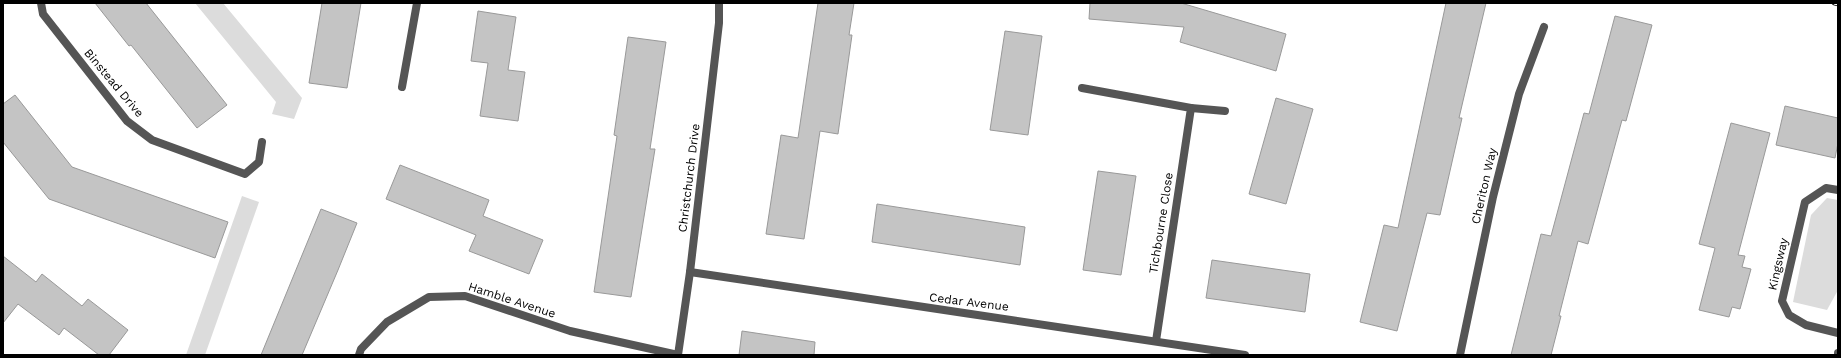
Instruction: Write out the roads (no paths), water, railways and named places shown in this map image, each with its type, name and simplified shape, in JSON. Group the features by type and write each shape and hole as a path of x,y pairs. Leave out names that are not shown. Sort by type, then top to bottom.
{"street":[{"name":"Binstead Drive","path":"41,3 43,14 127,121 152,140 245,174 259,162 262,142"},
{"path":"402,87 417,3"},
{"name":"Christchurch Drive","path":"678,355 690,272 719,23 719,3"},
{"name":"Cheriton Way","path":"1460,355 1493,197 1517,101 1544,27"},
{"path":"1082,88 1191,108 1225,111"},
{"name":"Tichbourne Close","path":"1156,341 1191,108"},
{"name":"Kingsway","path":"1838,190 1826,188 1805,202 1782,301 1789,315 1806,325 1838,333"},
{"name":"Cedar Avenue","path":"690,272 1245,355"},
{"name":"Hamble Avenue","path":"359,355 361,349 387,322 429,297 464,296 570,331 678,355"}],"railway":[{"path":"1834,3 1838,4"}]}
